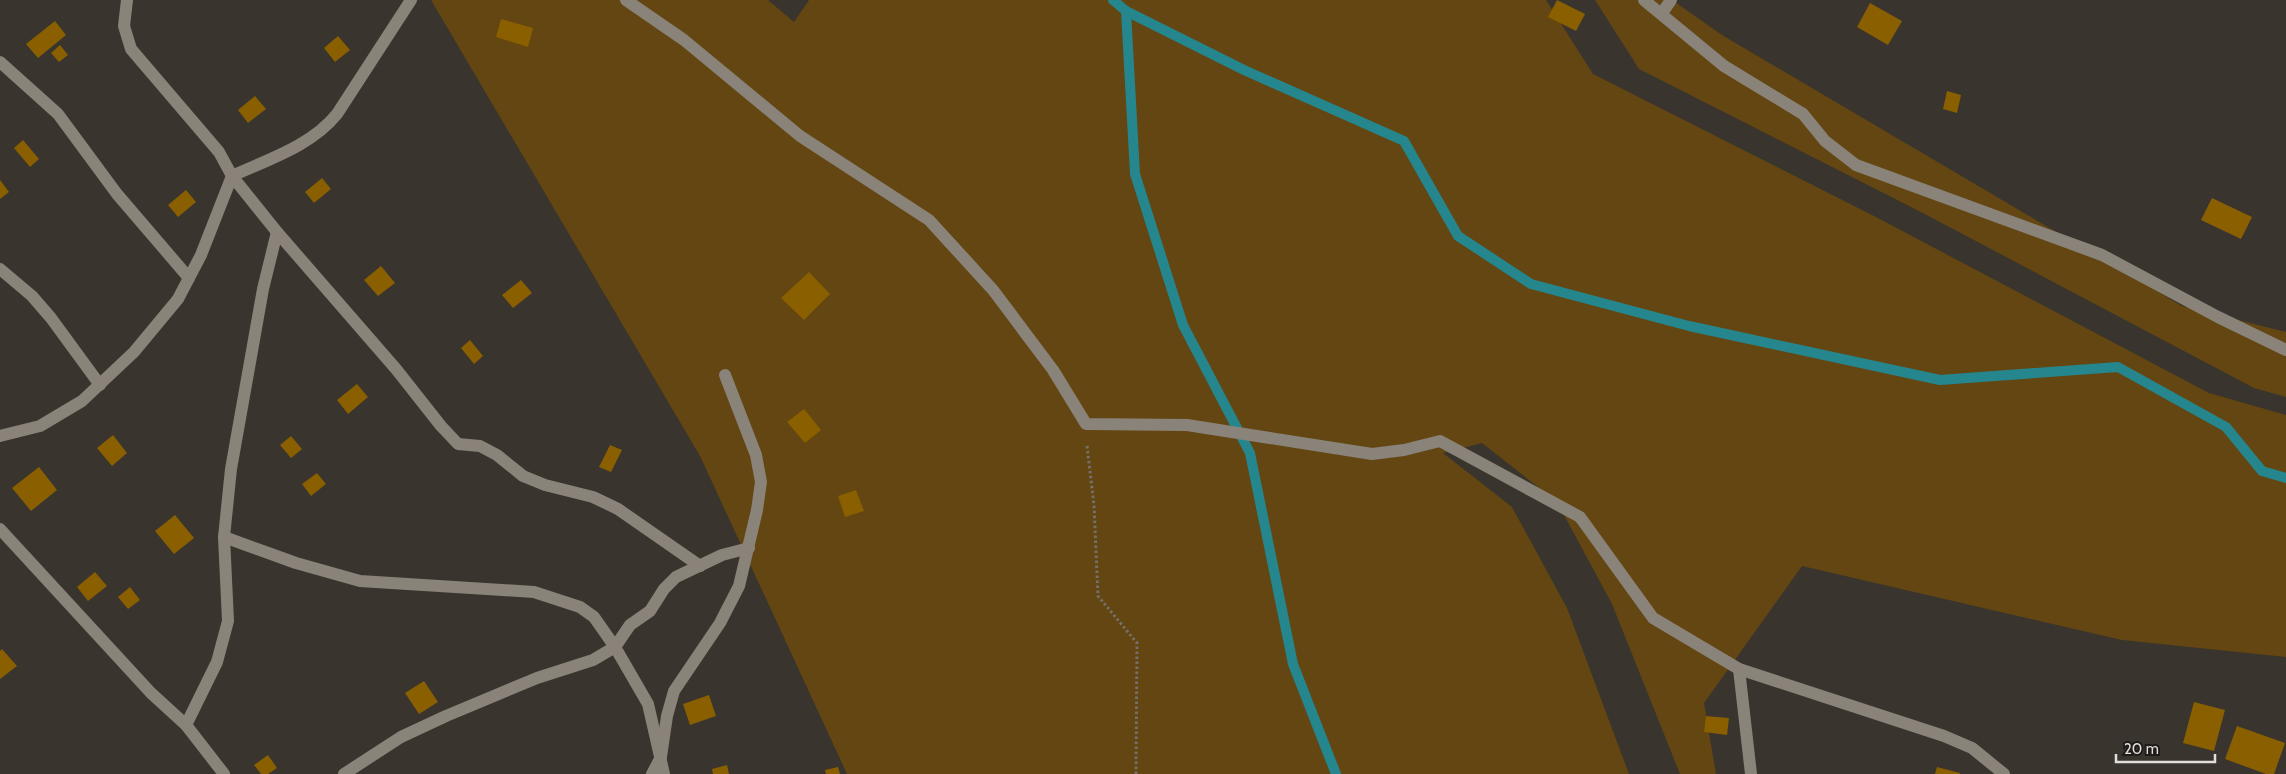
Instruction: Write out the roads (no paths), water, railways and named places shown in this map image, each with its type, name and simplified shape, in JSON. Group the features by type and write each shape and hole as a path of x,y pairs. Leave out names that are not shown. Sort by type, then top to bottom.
{"street":[{"path":"127,0 124,26 131,50 219,152 232,176 277,232 396,369 441,426 458,444 480,446 497,455 523,476 545,485 593,497 618,509 700,566"},
{"path":"0,436 40,426 82,401 134,352 178,300 201,255 232,176 313,138 326,127 338,114 410,0"},
{"path":"626,0 684,40 800,136 929,220 993,290 1053,370 1086,424 1187,424 1372,454 1404,450 1440,441 1580,517 1653,618 1739,668 1944,736 1972,748 2004,774"},
{"path":"1644,0 1724,66 1803,114 1825,140 1856,166 2095,252 2218,317 2286,350"},
{"path":"1662,13 1671,0"},
{"path":"0,62 58,114 117,194 189,278"},
{"path":"186,724 217,662 228,622 224,536 233,460 263,289 277,232"},
{"path":"0,269 32,296 51,318 100,385"},
{"path":"652,774 661,757 667,716 674,691 720,623 739,586 749,548 761,482 756,455 725,375"},
{"path":"0,529 150,693 186,724 224,774"},
{"path":"224,536 296,563 360,581 534,592 560,599 580,608 594,617 648,704 664,774"},
{"path":"344,774 410,733 537,678 593,660 615,648 630,625 650,611 664,589 676,577 722,554 749,548"},
{"path":"1739,668 1751,774"}],"waterway":[{"path":"1113,0 1126,11 1244,70 1404,141 1458,236 1531,284 1689,326 1940,380 2118,367 2226,427 2262,471 2286,478"},
{"path":"1126,11 1135,174 1183,325 1250,453 1293,664 1336,774"}]}
